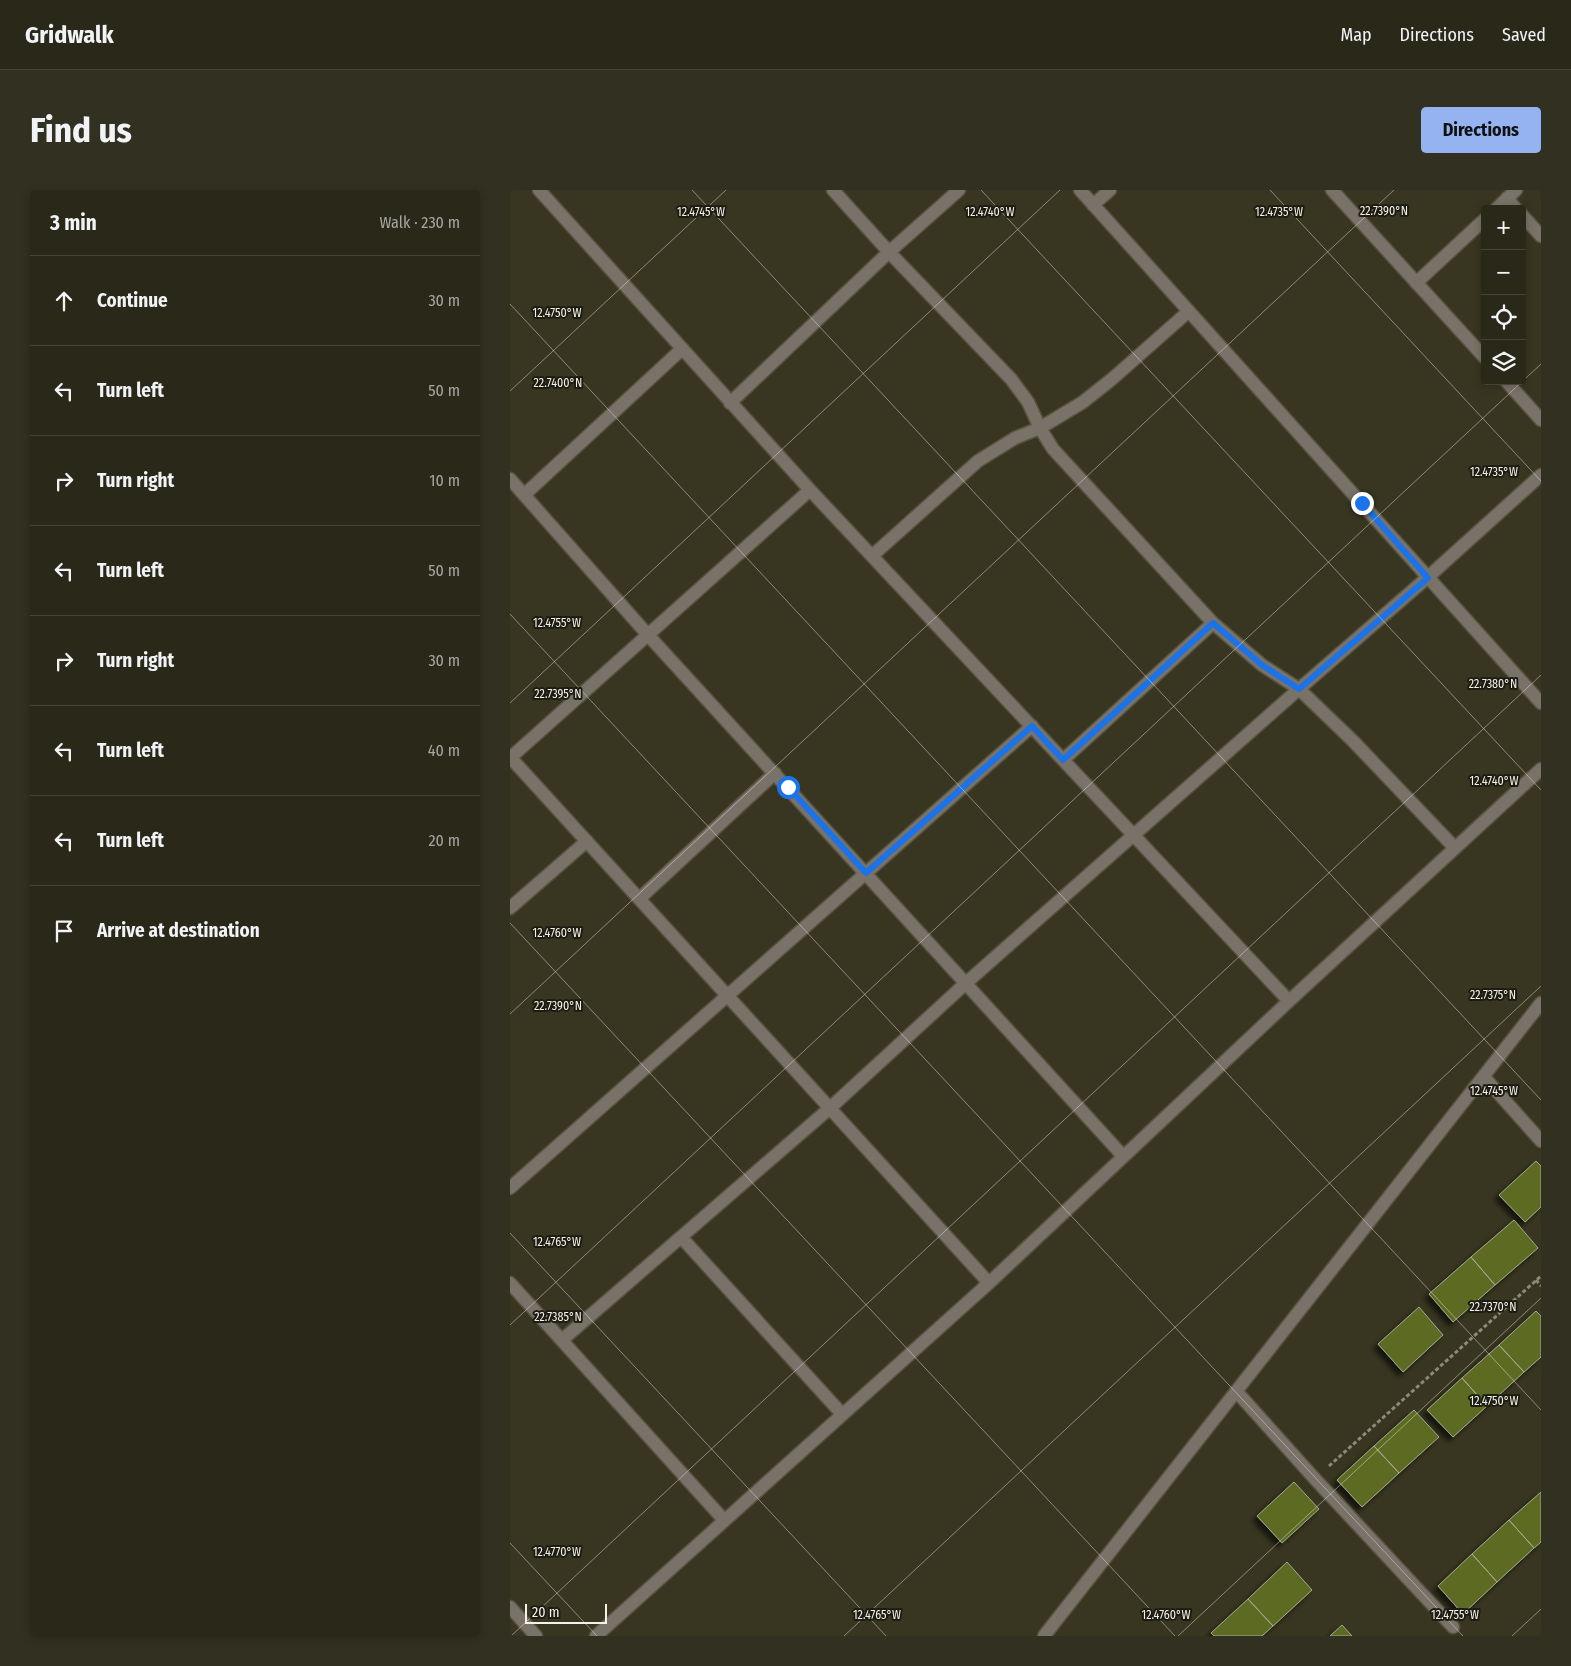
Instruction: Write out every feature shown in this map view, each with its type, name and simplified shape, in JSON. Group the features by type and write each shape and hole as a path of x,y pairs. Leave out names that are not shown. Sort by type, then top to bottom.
{"street":[{"path":"539,190 810,490 873,555 1289,1001"},
{"path":"833,190 889,252 1011,379 1028,402 1040,428 1053,449 1213,623 1262,665 1299,689 1353,741 1455,848"},
{"path":"730,403 889,252 959,190"},
{"path":"1080,190 1541,703"},
{"path":"1093,205 1110,190"},
{"path":"1332,190 1481,354"},
{"path":"1500,205 1511,194"},
{"path":"1526,220 1541,236"},
{"path":"1416,283 1481,223"},
{"path":"873,555 978,461 1015,438 1040,428 1083,402 1189,311"},
{"path":"524,495 682,349"},
{"path":"1510,385 1541,420"},
{"path":"562,1340 830,1108 966,983 1299,689 1428,578 1541,475"},
{"path":"510,479 648,634 1123,1156"},
{"path":"810,490 510,758 640,898 989,1283"},
{"path":"1063,760 1213,623"},
{"path":"510,1188 1032,726"},
{"path":"596,1636 989,1283 1289,1001 1541,769"},
{"path":"640,898 776,773"},
{"path":"510,908 587,841"},
{"path":"1044,1636 1541,1003"},
{"path":"1484,1077 1541,1140"},
{"path":"681,1237 842,1414"},
{"path":"510,1282 724,1520"},
{"path":"1236,1391 1315,1479 1454,1627"},
{"path":"510,1607 536,1636"}],"path":[{"path":"1315,1479 1541,1276"},
{"path":"1536,1280 1541,1286"}],"building":[{"path":"1536,1161 1541,1166 1541,1207 1525,1222 1499,1195"},
{"path":"1514,1220 1538,1248 1495,1285 1471,1257"},
{"path":"1471,1257 1495,1285 1453,1322 1429,1294"},
{"path":"1419,1307 1443,1335 1403,1372 1378,1344"},
{"path":"1536,1311 1541,1316 1541,1357 1524,1372 1499,1345"},
{"path":"1499,1345 1524,1372 1487,1406 1462,1378"},
{"path":"1462,1378 1487,1406 1453,1437 1427,1410"},
{"path":"1414,1410 1439,1437 1399,1473 1374,1446"},
{"path":"1374,1446 1399,1473 1362,1507 1337,1480"},
{"path":"1294,1482 1319,1509 1282,1543 1257,1516"},
{"path":"1541,1492 1541,1542 1534,1548 1509,1520"},
{"path":"1509,1520 1534,1548 1497,1582 1472,1554"},
{"path":"1472,1554 1497,1582 1463,1614 1438,1586"},
{"path":"1287,1562 1312,1590 1273,1626 1248,1599"},
{"path":"1248,1599 1273,1626 1262,1636 1214,1636 1211,1633"},
{"path":"1342,1625 1352,1636 1330,1636"}],"route":[{"path":"788,787 866,873 1032,726 1063,760 1213,623 1262,665 1299,689 1428,578 1362,503"}]}
